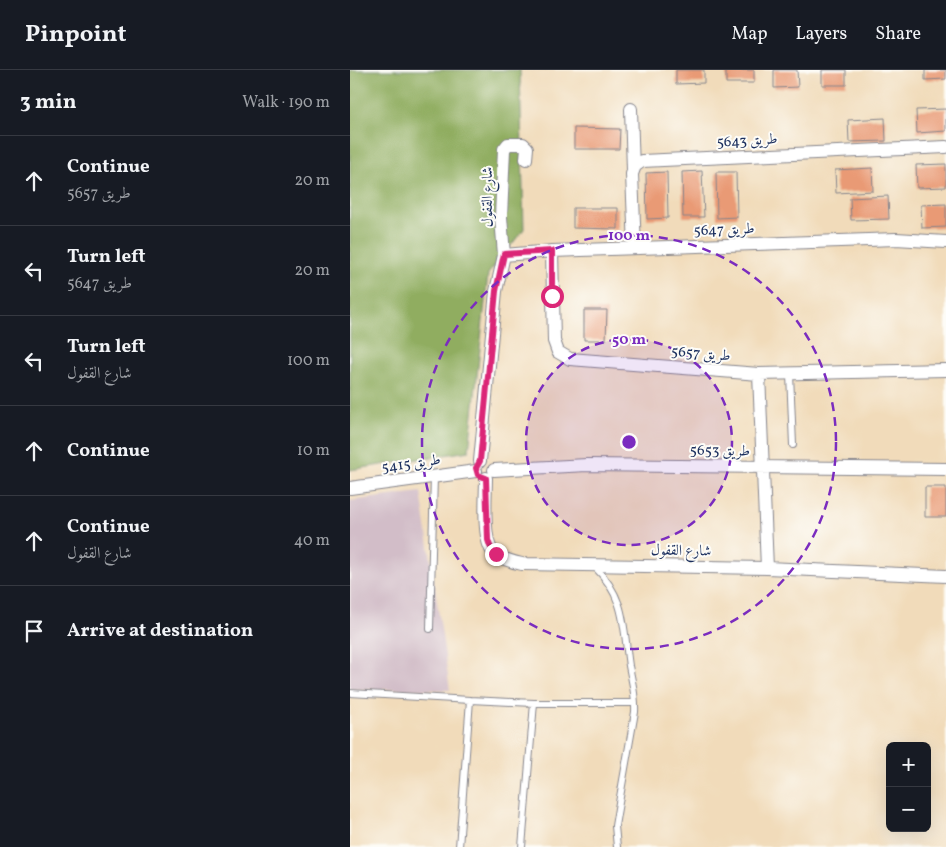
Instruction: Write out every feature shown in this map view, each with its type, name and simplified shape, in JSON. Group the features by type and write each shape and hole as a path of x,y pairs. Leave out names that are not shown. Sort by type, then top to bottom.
{"street":[{"path":"631,109 635,248"},
{"name":"شارع القفول","path":"526,159 527,148 523,144 508,144 504,149 501,217 504,254 496,291 484,470 488,540 496,554 505,560 522,564 767,568 946,576"},
{"name":"طريق 5643","path":"633,170 638,163 647,160 946,147"},
{"name":"طريق 5647","path":"504,254 896,239 946,242"},
{"name":"طريق 5657","path":"552,251 554,340 558,352 565,358 759,374 946,370"},
{"path":"759,374 767,568"},
{"name":"طريق 5653","path":"484,470 587,465 946,468"},
{"name":"طريق 5415","path":"350,488 484,470"}],"lane":[{"path":"790,374 793,445"},
{"path":"430,629 434,476"},
{"path":"593,566 607,582 620,604 625,625 636,703 615,826 617,847"},
{"path":"350,693 534,703 636,703"},
{"path":"459,847 470,700"},
{"path":"522,847 534,703"}],"shaded area":[{"path":"421,492 450,690 350,689 350,501"}],"green space":[{"path":"350,70 520,70 524,229 488,274 469,451 350,470"}],"building":[{"path":"676,70 704,70 704,83 676,84"},
{"path":"726,70 754,70 754,83 726,83"},
{"path":"774,70 797,70 798,87 774,88"},
{"path":"822,70 846,70 846,85 822,85"},
{"path":"925,70 946,70 946,79 925,80"},
{"path":"946,109 946,131 917,133 916,110"},
{"path":"885,118 886,141 849,142 848,120"},
{"path":"574,128 620,129 619,149 574,149"},
{"path":"946,164 946,187 917,188 916,165"},
{"path":"872,168 873,191 836,193 835,170"},
{"path":"702,171 704,217 683,217 682,172"},
{"path":"667,172 668,218 647,219 646,173"},
{"path":"716,172 736,172 737,217 717,218"},
{"path":"888,196 889,219 851,220 850,198"},
{"path":"946,204 946,227 922,228 921,205"},
{"path":"573,208 618,208 618,229 573,228"},
{"path":"584,310 607,310 606,340 584,340"},
{"path":"925,487 946,487 946,517 925,517"}],"route":[{"path":"496,554 490,546 487,534 486,478 481,478 478,475 476,468 480,461 484,401 496,291 504,254 552,251 552,296"}]}
